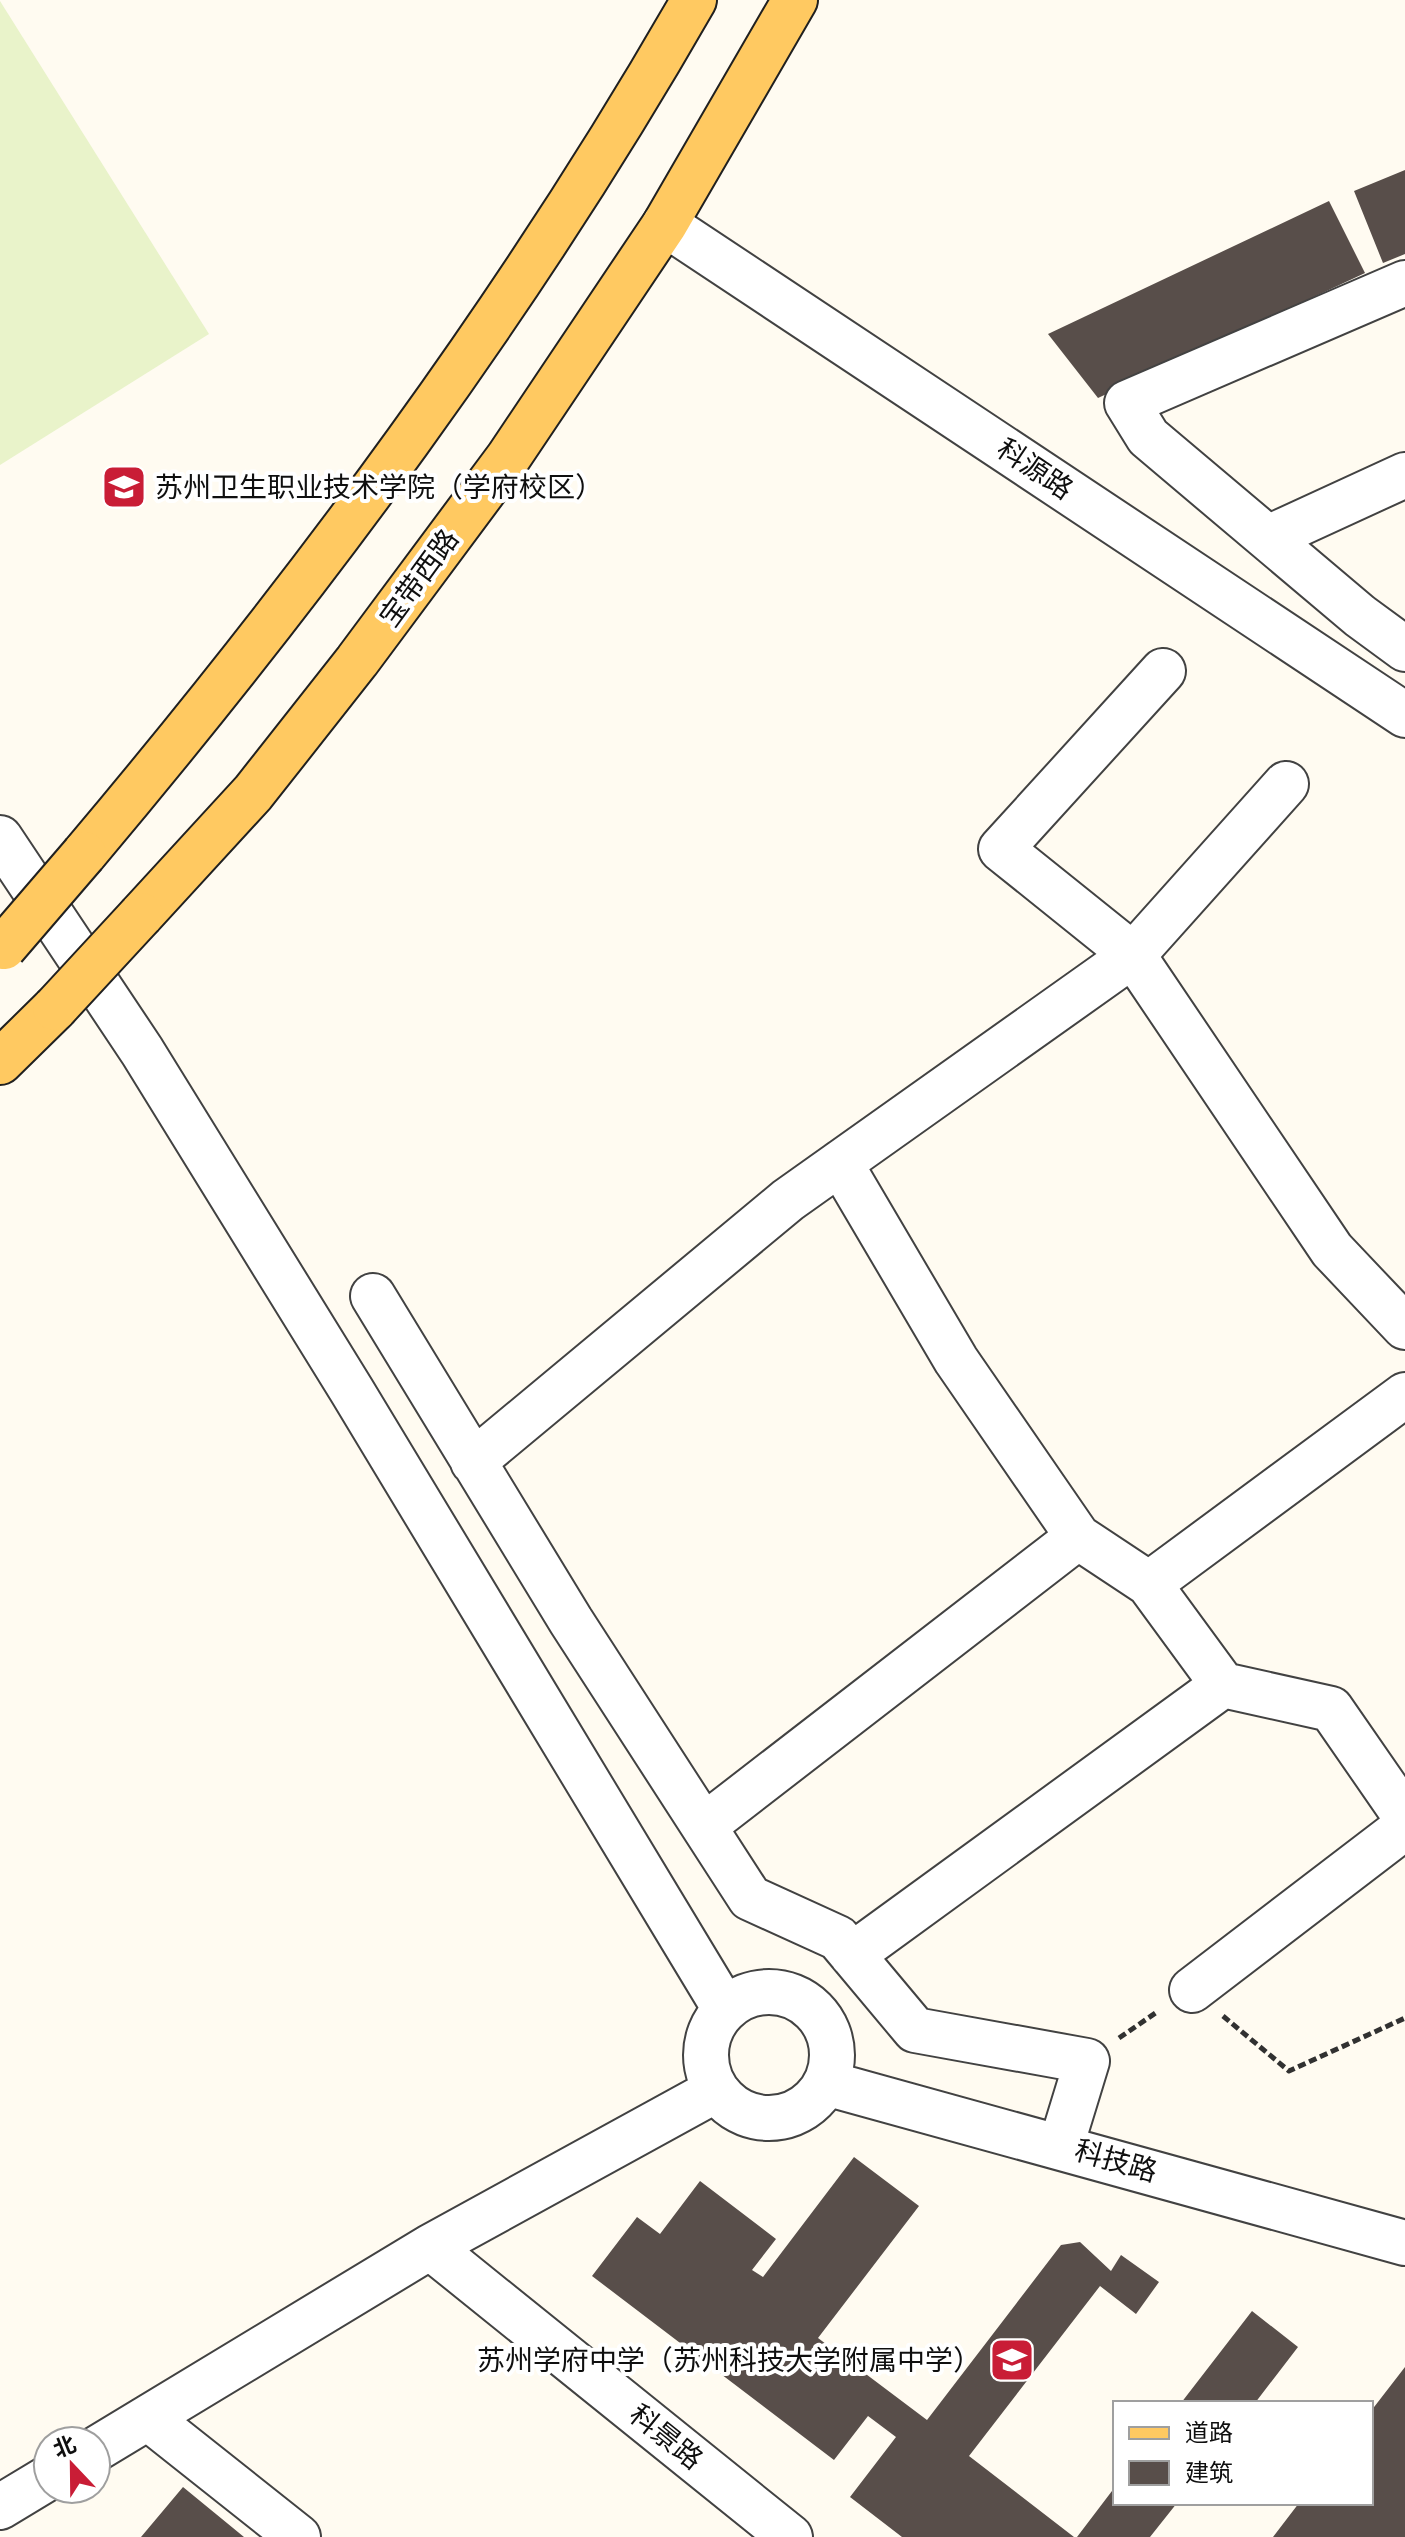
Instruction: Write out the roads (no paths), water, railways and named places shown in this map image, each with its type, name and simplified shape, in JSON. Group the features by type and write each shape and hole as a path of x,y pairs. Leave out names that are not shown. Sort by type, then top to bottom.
{"main road":[{"path":"2,949 194,724 438,399 583,182 694,0"},
{"name":"宝带西路","path":"0,1062 55,1008 253,793 357,661 508,458 665,224 795,0"}],"street":[{"name":"科源路","path":"665,224 1405,715"},
{"path":"1405,283 1127,403 1148,437 1360,616 1405,649"},
{"path":"1268,538 1405,475"},
{"path":"1163,671 1001,849 1133,955 1332,1250 1405,1327"},
{"path":"473,1462 788,1200 1133,955 1286,784"},
{"path":"0,838 142,1051 725,2009"},
{"path":"840,1163 956,1360 1078,1537 1149,1584 1223,1685 1331,1709 1405,1816"},
{"path":"373,1296 571,1621 750,1898 838,1938 915,2030 1087,2061 1061,2146"},
{"path":"1149,1584 1405,1395"},
{"path":"704,1826 1078,1537"},
{"path":"852,1955 1223,1685"},
{"path":"1192,1990 1405,1827"},
{"path":"771,1992 796,1997 816,2012 829,2034 833,2059 826,2083 813,2101 794,2113 773,2119 751,2116 731,2106 716,2090 707,2070 706,2048 712,2027 725,2009 746,1996 771,1992"},
{"name":"科技路","path":"826,2083 1405,2243"},
{"path":"112,2439 430,2247 716,2090"},
{"name":"科景路","path":"430,2247 790,2537"},
{"path":"148,2418 298,2537"},
{"path":"0,2507 32,2488"}],"place":[{"name":"苏州卫生职业技术学院（学府校区）","path":"124,487"},
{"name":"苏州学府中学（苏州科技大学附属中学）","path":"1012,2360"}]}
